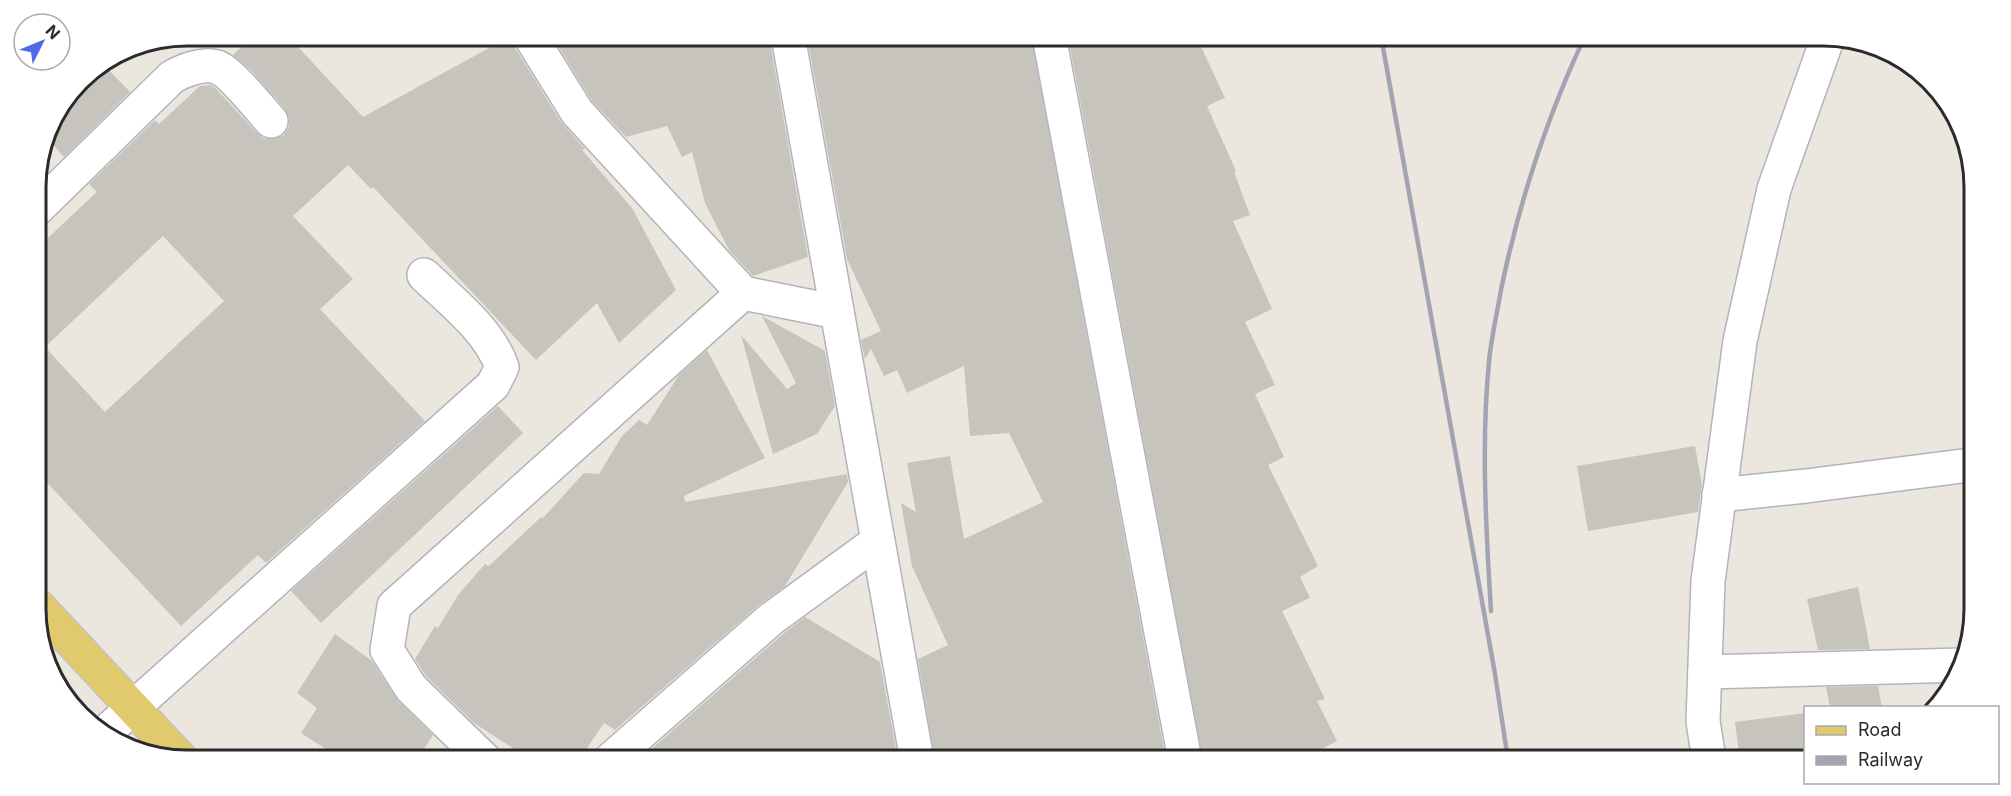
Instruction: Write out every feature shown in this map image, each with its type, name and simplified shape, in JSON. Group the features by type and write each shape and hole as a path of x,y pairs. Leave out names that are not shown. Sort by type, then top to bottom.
{"main road":[{"path":"47,615 171,748"}],"lane":[{"path":"1051,46 1183,749"},
{"path":"1707,749 1703,722 1708,580 1740,341 1774,189 1825,46"},
{"path":"537,47 577,112 743,293 837,312"},
{"path":"790,47 915,750"},
{"path":"47,199 172,77 184,70 218,67 240,86 271,121"},
{"path":"111,727 493,385 502,367 497,352 477,327 424,275"},
{"path":"475,750 411,687 387,650 394,606 743,293"},
{"path":"1719,495 1964,466"},
{"path":"622,750 771,619 878,541"},
{"path":"1705,672 1953,664"}],"building":[{"path":"1033,46 1164,749 933,750 918,659 948,645 912,566 901,503 916,512 907,463 950,456 964,539 1043,502 1009,433 970,436 964,366 907,393 897,370 884,376 871,349 865,359 861,340 881,331 847,259 809,47"},
{"path":"1070,46 1201,46 1225,98 1207,106 1236,171 1234,172 1250,215 1233,221 1272,309 1245,322 1275,385 1255,394 1284,457 1268,465 1318,566 1300,577 1310,598 1282,611 1325,699 1317,701 1337,741 1321,749 1201,749"},
{"path":"241,47 298,47 363,117 491,47 514,47 561,122 632,208 676,290 619,343 597,303 536,360 373,187 371,189 348,165 293,216 353,279 320,309 425,421 266,563 258,555 181,626 46,482 47,349 105,412 224,301 163,236 47,345 47,239 97,192 89,184 155,120 159,124 200,86 211,85 264,139 274,139 284,135 289,126 289,118 285,109 251,70 233,55"},
{"path":"559,47 771,47 808,257 753,276 729,250 705,203 692,152 682,157 667,126 626,137 592,101"},
{"path":"109,70 130,92 64,157 53,145 65,117 81,94"},
{"path":"762,316 825,351 835,406 817,434 773,454 741,335 787,389 796,383"},
{"path":"707,350 765,458 684,496 685,502 847,474 848,482 785,586 759,605 615,730 604,723 586,750 515,750 474,723 426,676 415,659 435,626 438,628 458,595 485,564 489,566 541,517 543,518 584,473 599,474 622,436 639,420 647,425 679,375"},
{"path":"498,406 523,433 321,623 291,591"},
{"path":"1695,446 1702,485 1698,512 1588,531 1577,466"},
{"path":"1858,587 1870,649 1818,650 1807,599"},
{"path":"805,617 880,662 896,750 651,750"},
{"path":"335,634 372,661 398,701 433,735 423,750 327,750 301,733 317,708 297,693"},
{"path":"1878,686 1882,706 1830,706 1826,687"},
{"path":"1804,713 1804,749 1739,749 1735,722"}],"railway":[{"path":"1383,46 1495,674 1506,749"},
{"path":"1491,611 1485,455 1490,353 1508,257 1525,192 1558,97 1580,46"}]}
